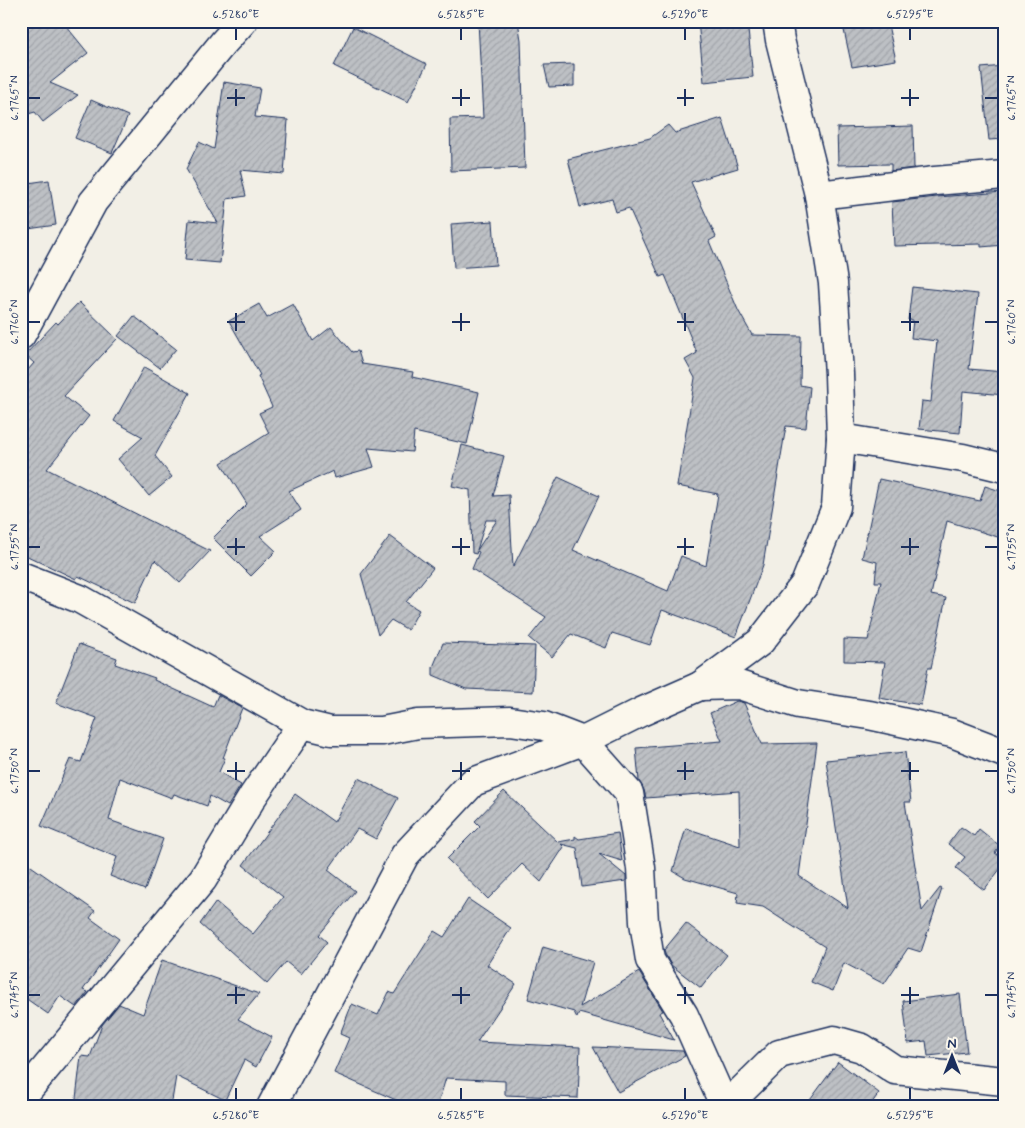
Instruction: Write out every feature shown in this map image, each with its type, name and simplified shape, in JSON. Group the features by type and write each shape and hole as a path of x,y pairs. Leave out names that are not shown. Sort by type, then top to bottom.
{"street":[{"path":"21,335 93,202 243,21"},
{"path":"271,1107 405,855 473,782 584,741 641,712 700,686 760,642 804,584 836,507 841,438 833,283 819,195 780,40 777,21"},
{"path":"819,195 935,181 1004,176"},
{"path":"841,438 963,458 1004,468"},
{"path":"21,576 80,599 302,724 331,731 382,731 418,724 510,721 544,726 584,741 629,793 640,868 644,922 650,960 684,1015 725,1107 779,1054 834,1040 862,1048 895,1070 1004,1081"},
{"path":"700,686 739,685 798,704 869,715 952,733 1004,753"},
{"path":"21,1098 203,879 253,796 302,724"}],"building":[{"path":"32,21 62,21 88,53 50,83 78,95 43,122 35,112 21,116 21,30"},
{"path":"478,21 518,21 521,40 525,168 451,171 450,119 483,118"},
{"path":"698,21 747,21 753,77 704,82"},
{"path":"842,21 887,21 896,60 852,67"},
{"path":"353,27 427,64 408,102 334,66"},
{"path":"574,64 574,86 549,87 544,65"},
{"path":"1004,66 1004,139 989,140 981,68"},
{"path":"224,82 260,88 255,117 288,120 284,174 240,170 246,196 227,199 220,263 185,260 189,220 218,223 186,169 199,142 214,149"},
{"path":"91,100 128,116 112,153 75,138"},
{"path":"722,118 738,168 691,182 716,237 709,241 738,310 752,335 801,336 800,385 810,387 806,428 786,426 763,565 736,637 662,610 650,645 612,633 606,648 571,634 552,657 529,638 546,617 472,569 479,552 477,551 476,554 472,553 470,490 452,486 462,445 504,456 493,496 509,495 513,567 558,477 599,496 573,550 668,591 681,556 706,566 718,494 677,486 695,378 685,360 697,353 665,275 660,277 629,208 616,212 612,199 580,207 568,159 650,138 668,125 675,133","holes":["486,520 497,520 477,550"]},
{"path":"913,126 914,168 891,171 891,164 838,165 837,128"},
{"path":"49,180 56,225 21,230 21,184"},
{"path":"1004,192 1004,245 981,247 981,244 894,246 892,202"},
{"path":"493,221 496,265 454,268 451,224"},
{"path":"912,287 978,294 969,369 1004,372 1004,395 963,391 960,433 919,429 922,401 931,402 937,341 911,338 913,320 908,320"},
{"path":"79,302 117,339 64,396 89,416 47,469 210,551 180,583 155,560 135,603 78,576 76,579 21,553 21,378 34,363 25,355 56,322 58,324"},
{"path":"259,304 267,318 293,304 313,341 331,327 352,352 358,351 362,364 413,372 412,377 479,392 467,444 414,432 412,452 368,448 374,467 335,478 333,471 289,491 301,510 260,536 276,551 251,576 213,538 247,504 221,463 269,433 259,413 272,407 258,376 260,375 229,321"},
{"path":"134,316 176,349 160,368 118,336"},
{"path":"144,367 190,393 155,456 172,477 149,496 118,459 143,437 114,421"},
{"path":"879,479 980,501 985,486 1004,492 1004,539 947,521 931,595 946,598 931,668 928,668 921,705 879,698 885,662 844,661 844,639 868,640 881,582 875,582 877,562 862,558"},
{"path":"390,536 433,568 406,602 419,610 408,630 391,620 378,635 361,574"},
{"path":"443,643 535,646 533,692 466,689 433,675 433,667"},
{"path":"79,644 117,658 115,664 155,678 154,680 213,707 218,695 242,708 219,772 241,785 228,806 210,796 207,806 174,794 172,798 120,778 109,820 163,839 145,890 110,876 117,857 41,826 70,759 81,762 97,718 56,703"},
{"path":"737,701 744,703 762,744 817,743 799,876 848,908 826,760 905,752 911,802 905,802 922,911 940,888 942,889 921,952 908,948 884,984 844,963 833,991 811,982 825,947 763,907 737,903 738,893 685,878 673,871 686,828 740,846 739,791 646,798 639,781 636,748 722,741 710,713"},
{"path":"358,778 398,798 376,839 357,829 328,870 355,891 319,935 327,942 301,974 286,962 267,984 200,924 216,902 253,934 283,897 243,865 295,794 334,822"},
{"path":"504,791 558,842 575,839 575,836 579,839 618,833 622,861 599,854 626,876 626,881 582,887 577,848 561,844 564,847 541,882 522,864 488,899 447,859 480,826 475,821"},
{"path":"961,827 974,836 979,829 1000,846 995,853 1004,859 1004,864 984,890 956,868 965,857 948,844"},
{"path":"21,859 95,911 90,918 119,939 83,990 88,992 76,1007 60,996 48,1014 21,995"},
{"path":"468,899 511,928 487,965 516,984 477,1042 580,1047 578,1098 505,1095 505,1081 446,1078 437,1107 412,1107 334,1073 349,1038 340,1034 352,1004 378,1015 389,992 394,994 434,931 444,937"},
{"path":"686,923 727,955 701,988 671,965 664,950"},
{"path":"543,947 593,962 580,1007 639,972 663,1011 659,1013 674,1040 579,1013 577,1018 574,1012 528,999"},
{"path":"162,960 259,994 238,1019 272,1037 256,1067 244,1060 225,1100 176,1076 171,1107 75,1107 81,1056 90,1057 102,1025 119,1004 143,1014"},
{"path":"960,994 967,1052 928,1056 926,1041 908,1043 903,1001"},
{"path":"593,1047 683,1051 685,1056 618,1092"},
{"path":"838,1062 879,1093 869,1107 805,1107"}]}
